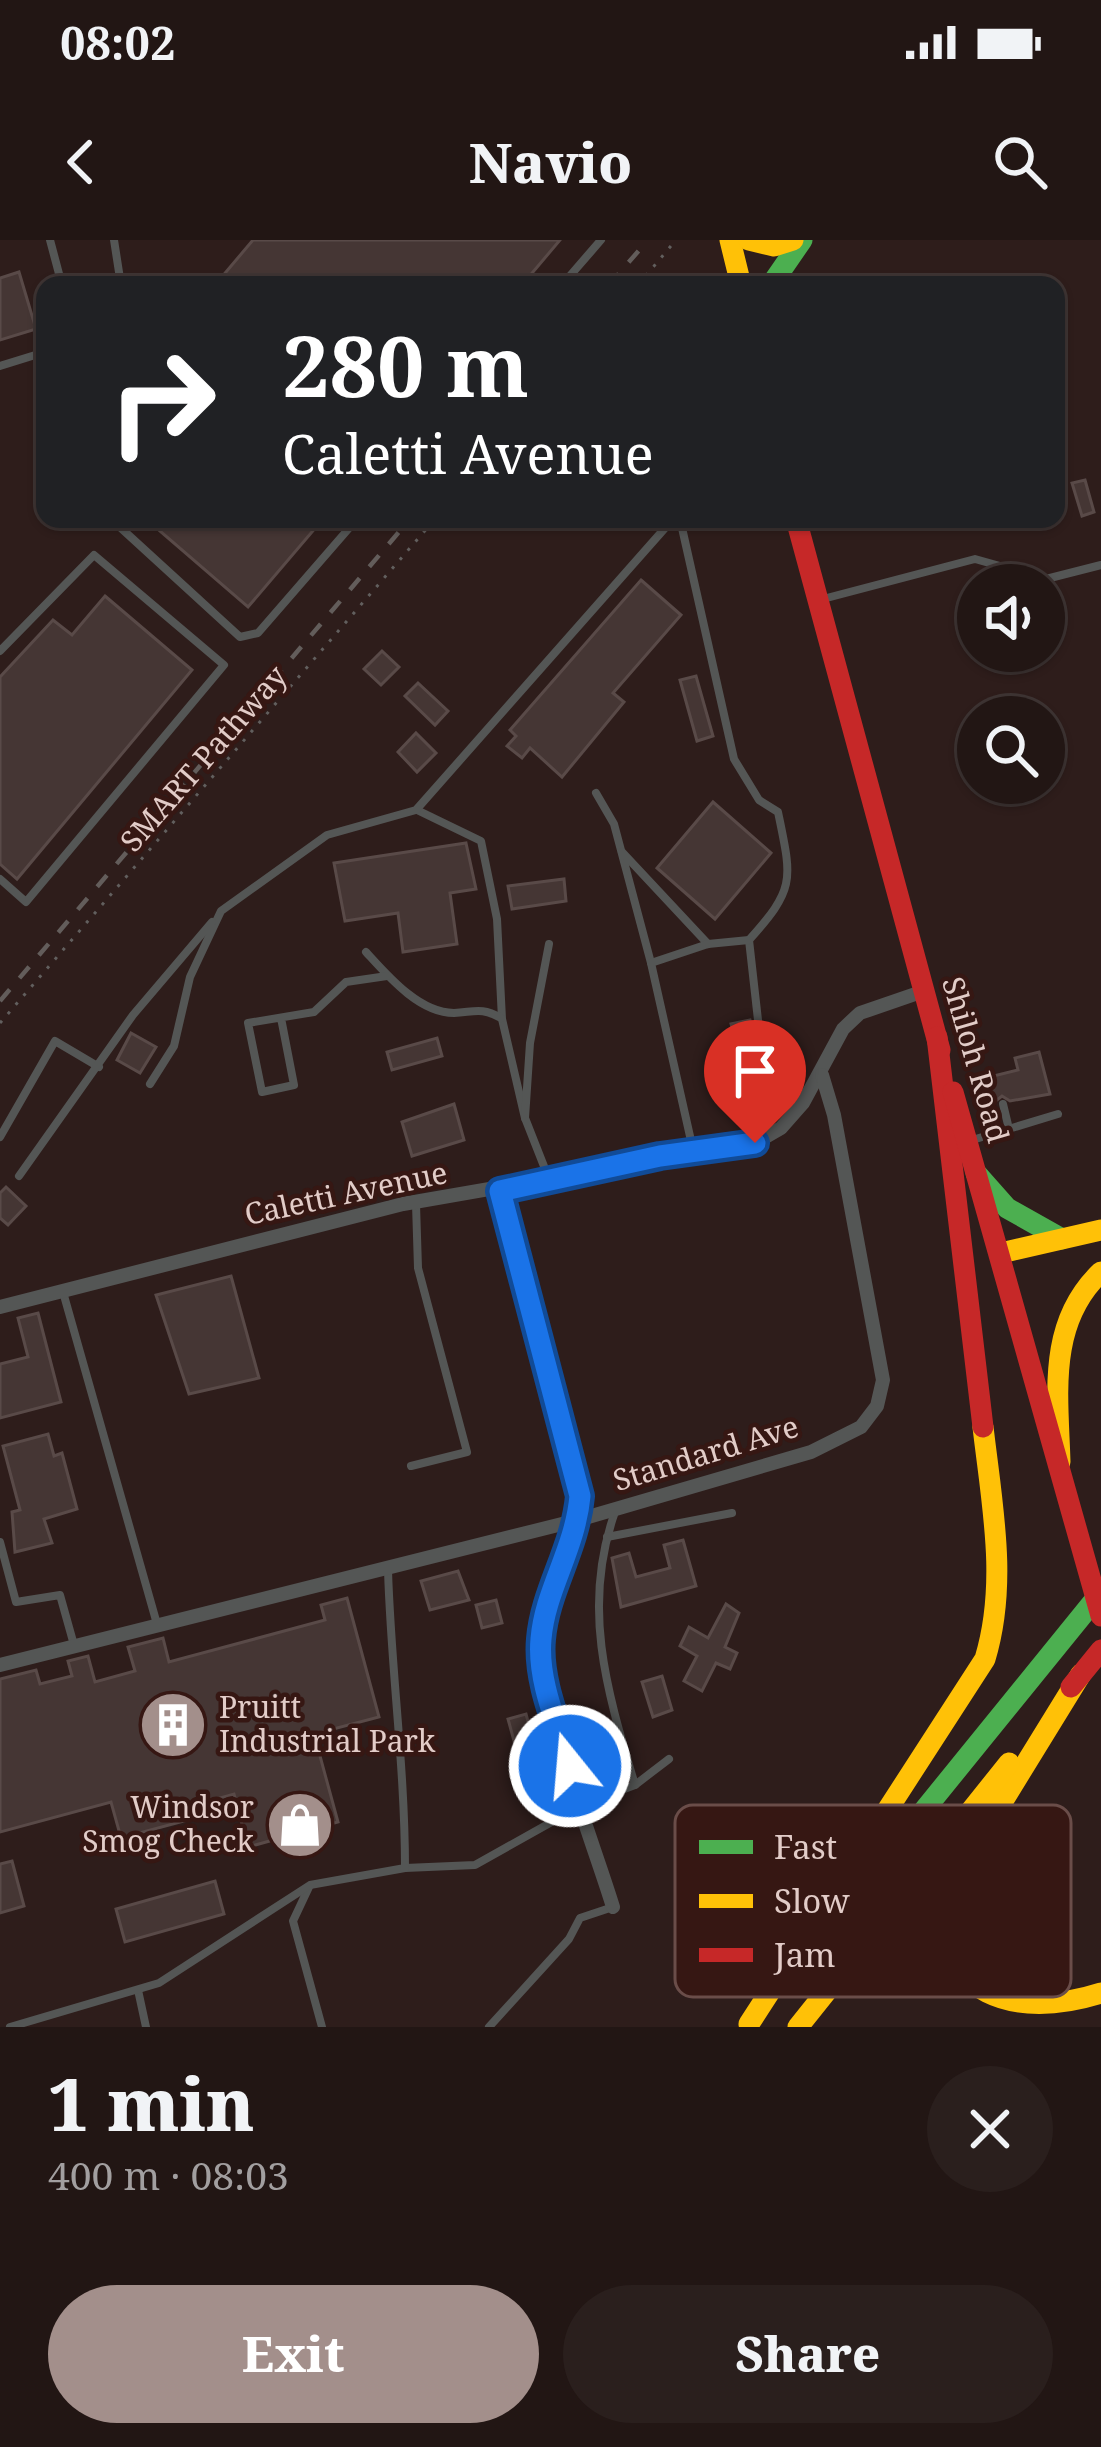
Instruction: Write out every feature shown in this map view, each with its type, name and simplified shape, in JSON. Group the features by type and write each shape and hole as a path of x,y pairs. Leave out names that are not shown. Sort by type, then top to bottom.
{"main road":[{"path":"730,240 739,276"},
{"path":"748,240 775,246 793,240"},
{"path":"777,276 802,240"},
{"name":"Shiloh Road","path":"798,528 1101,1616"},
{"path":"891,1805 985,1659 996,1623 998,1557 937,1037"},
{"path":"976,1173 1007,1208 1062,1239"},
{"path":"1001,1253 1101,1230"},
{"path":"1060,1462 1063,1327 1082,1288 1101,1272"},
{"path":"928,1805 1101,1592"},
{"path":"976,1805 1101,1650"},
{"path":"1000,1805 1081,1674"},
{"path":"974,1997 1005,2016 1053,2018 1101,1993"},
{"path":"748,2026 767,1997"},
{"path":"748,2026 772,1997"},
{"path":"798,2027 822,1997"}],"street":[{"name":"Caletti Avenue","path":"0,1307 416,1202 755,1143 781,1128 822,1075 843,1029 860,1012 924,991"},
{"name":"Standard Ave","path":"0,1665 578,1520 811,1453 861,1427 877,1406 883,1379 834,1115 822,1075"},
{"path":"500,1191 574,1469 578,1520 546,1612 540,1659 613,1907"}],"lane":[{"path":"50,240 60,276"},
{"path":"114,240 120,276"},
{"path":"570,276 601,240"},
{"path":"0,366 36,355"},
{"path":"121,528 240,637 258,633 349,528"},
{"path":"19,1176 133,1015 221,911 327,835 416,810 669,528"},
{"path":"651,963 707,944 749,940 784,901 789,865 778,812 759,800 734,759 679,528"},
{"path":"0,651 94,555 224,665 26,902 0,879"},
{"path":"815,602 974,559 1046,579 1101,566"},
{"path":"596,793 614,824 694,1154"},
{"path":"416,810 481,841 496,919 502,1019 525,1118 549,1180"},
{"path":"620,851 707,944"},
{"path":"150,1084 174,1046 190,976 221,911"},
{"path":"749,940 758,1020"},
{"path":"525,1118 530,1043 549,944"},
{"path":"366,952 414,998 449,1013 483,1008 502,1019"},
{"path":"281,1018 294,1085 262,1092 248,1023 314,1012 346,982 387,976"},
{"path":"0,1137 56,1041 99,1067"},
{"path":"1003,1104 1009,1129"},
{"path":"967,1142 1058,1114"},
{"path":"411,1466 467,1452 418,1268 416,1202"},
{"path":"62,1291 158,1626"},
{"path":"616,1509 597,1585 604,1682 634,1785"},
{"path":"606,1538 732,1514"},
{"path":"0,1542 16,1602 60,1595 74,1647"},
{"path":"388,1568 390,1646 405,1766 405,1868"},
{"path":"10,2027 159,1983 310,1886 405,1868 475,1865 582,1805 634,1785 669,1760"},
{"path":"310,1886 293,1921 322,2027"},
{"path":"490,2027 568,1939 580,1918 613,1907"},
{"path":"138,1990 146,2027"}],"path":[{"path":"646,276 676,240"},
{"name":"SMART Pathway","path":"0,1023 427,528"}],"building":[{"path":"253,240 560,240 530,276 223,276"},
{"path":"19,272 36,329 0,340 0,278"},
{"path":"1085,480 1094,512 1082,516 1072,483"},
{"path":"156,528 315,528 248,607"},
{"path":"641,580 681,615 613,693 624,702 562,777 530,748 522,758 507,746 516,736 510,730"},
{"path":"105,596 192,670 17,879 0,864 0,677 53,620 72,635"},
{"path":"382,651 399,667 381,685 364,669"},
{"path":"696,676 713,736 697,741 680,680"},
{"path":"418,683 448,711 435,725 405,696"},
{"path":"416,733 436,753 417,772 398,752"},
{"path":"713,802 771,853 715,919 657,868"},
{"path":"466,843 476,889 450,893 457,944 403,952 398,913 345,921 334,863"},
{"path":"564,879 566,901 512,909 508,886"},
{"path":"750,1020 761,1062 742,1066 731,1024"},
{"path":"131,1033 156,1047 140,1073 117,1060"},
{"path":"437,1038 442,1056 392,1070 387,1052"},
{"path":"1039,1052 1050,1094 1010,1101 1002,1096 988,1107 981,1079 1018,1070 1015,1058"},
{"path":"454,1104 464,1140 412,1156 402,1122"},
{"path":"6,1187 26,1206 8,1225 0,1218 0,1193"},
{"path":"231,1276 259,1378 189,1394 156,1295"},
{"path":"38,1313 61,1402 0,1418 0,1364 28,1357 18,1318"},
{"path":"48,1434 54,1456 62,1453 77,1509 44,1519 52,1543 15,1552 12,1512 20,1510 3,1446"},
{"path":"683,1540 696,1586 621,1607 612,1558 629,1553 636,1577 670,1568 664,1545"},
{"path":"458,1571 469,1600 430,1610 421,1581"},
{"name":"Pruitt Industrial Park","path":"347,1598 379,1717 314,1734 338,1822 248,1847 234,1794 195,1805 199,1817 121,1838 111,1802 0,1832 0,1679 36,1670 40,1684 72,1676 68,1661 88,1656 95,1682 135,1671 128,1647 163,1638 169,1662 325,1620 321,1605"},
{"path":"496,1600 502,1623 482,1628 476,1605"},
{"path":"726,1604 739,1613 725,1647 737,1653 730,1669 716,1663 702,1691 684,1681 697,1656 680,1646 689,1627 708,1638"},
{"path":"662,1676 672,1710 653,1717 642,1682"},
{"path":"526,1714 535,1747 517,1752 508,1719"},
{"path":"12,1861 24,1906 0,1913 0,1864"},
{"path":"215,1881 224,1914 125,1942 116,1909"}],"railway":[{"path":"617,276 648,240"},
{"path":"0,1001 402,528"}],"traffic: fast":[{"path":"777,276 802,240"},
{"path":"976,1173 1007,1208 1062,1239"},
{"path":"928,1805 1101,1592"}],"traffic: slow":[{"path":"730,240 739,276"},
{"path":"749,240 774,246 793,240"},
{"path":"1001,1253 1101,1230"},
{"path":"1060,1462 1058,1385 1064,1337 1084,1292 1101,1272"},
{"path":"891,1805 985,1659 997,1573 983,1427"},
{"path":"1000,1805 1081,1674"},
{"path":"975,1805 1009,1763"},
{"path":"1001,1997 1040,2003 1101,1993"},
{"path":"749,2024 766,1997"},
{"path":"798,2027 822,1997"}],"traffic: jam":[{"path":"798,528 940,1050"},
{"path":"937,1037 983,1427"},
{"path":"953,1092 1101,1616"},
{"path":"1071,1687 1101,1650"}],"place":[{"name":"Pruitt Industrial Park","path":"173,1725"},
{"name":"Windsor Smog Check","path":"300,1825"}],"route":[{"path":"570,1766 540,1659 546,1612 574,1543 580,1496 500,1191 660,1156 724,1151 755,1143"}]}
